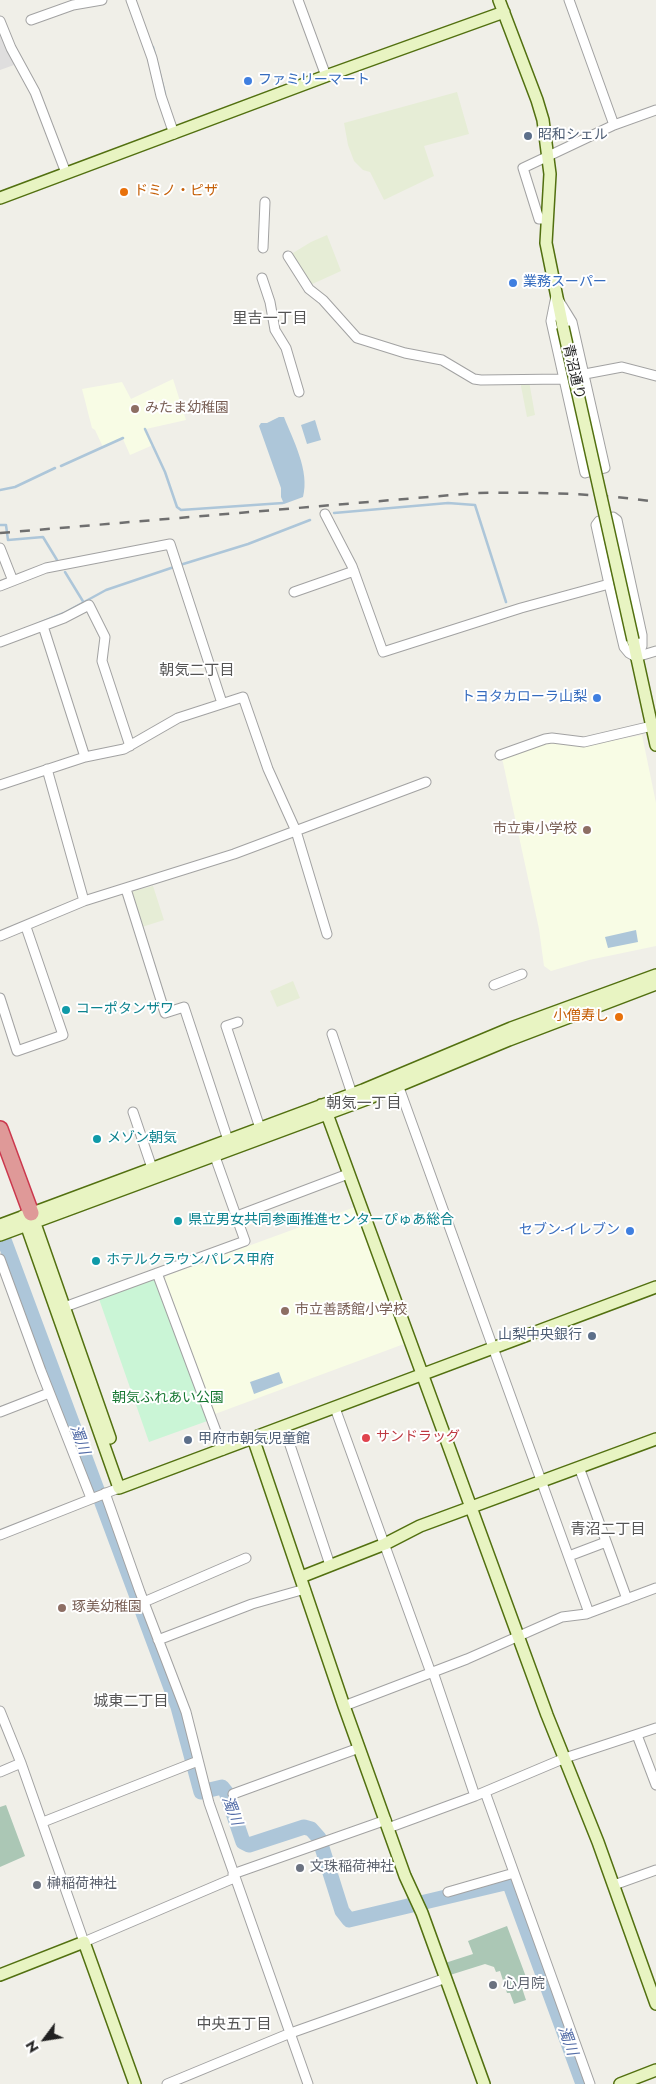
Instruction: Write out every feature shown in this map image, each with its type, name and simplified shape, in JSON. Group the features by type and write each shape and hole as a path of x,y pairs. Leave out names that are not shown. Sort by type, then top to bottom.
{"highway":[{"path":"0,1129 20,1222"},
{"path":"0,1153 20,1222"}],"street":[{"path":"31,20 73,5 102,0"},
{"path":"130,0 152,58 174,134"},
{"path":"298,0 326,76"},
{"name":"青沼通り","path":"499,0 537,100 549,156 550,174 546,243 556,296 656,745"},
{"path":"568,0 614,125"},
{"path":"0,198 326,76 504,12"},
{"path":"0,21 11,48 36,92 66,173"},
{"path":"547,220 539,219 523,168 614,125 656,110"},
{"path":"263,248 265,202"},
{"path":"288,256 310,289 323,300 357,338 405,353 442,360 474,379 520,381 564,379"},
{"path":"262,278 270,302 275,330 286,348 298,392"},
{"path":"556,296 572,322 605,468 585,473 551,321 556,296"},
{"path":"585,374 622,367 656,376"},
{"path":"325,514 354,571 383,652 521,608 609,584"},
{"path":"636,657 642,646 642,635 617,520 613,517 599,521 596,525 624,647 629,654 636,657 656,651"},
{"path":"0,586 46,568 170,544 222,703"},
{"path":"0,548 13,581"},
{"path":"294,592 354,571"},
{"path":"0,642 64,618 88,605 105,637 102,661 130,746"},
{"path":"43,626 85,757"},
{"path":"0,785 85,757 130,746 178,718 243,697 268,769 296,830 327,934"},
{"path":"500,755 545,739 552,738 584,742 652,726"},
{"path":"47,769 84,901"},
{"path":"0,936 84,901 234,854 426,782"},
{"path":"126,889 165,1013 184,1007 228,1140"},
{"path":"0,998 17,1051 64,1035 26,926"},
{"path":"494,985 522,974"},
{"path":"0,1235 20,1222 152,1168 213,1151 228,1140 260,1128 324,1110 352,1094 397,1082 512,1028 656,975"},
{"path":"20,1222 324,1110 656,984"},
{"path":"238,1022 226,1026 260,1128"},
{"path":"332,1034 352,1094"},
{"path":"397,1082 589,1613"},
{"path":"324,1110 547,1715 614,1884 656,2004"},
{"path":"133,1112 152,1168"},
{"path":"61,1308 246,1241 213,1151"},
{"path":"237,1216 348,1174"},
{"path":"20,1222 61,1308 122,1487"},
{"path":"0,1259 49,1393 91,1498"},
{"path":"157,1274 223,1450"},
{"path":"0,1535 91,1498 422,1376 656,1287"},
{"path":"0,1412 49,1393"},
{"path":"335,1408 475,1796"},
{"path":"284,1427 330,1565"},
{"path":"253,1438 359,1748 405,1876 422,1913 484,2084"},
{"path":"300,1577 385,1544 420,1526 656,1439"},
{"path":"579,1467 627,1599"},
{"path":"105,1493 186,1712 207,1796 308,2084"},
{"path":"569,1556 606,1542"},
{"path":"144,1602 246,1558"},
{"path":"344,1706 432,1673 562,1617 589,1613 656,1588"},
{"path":"158,1640 252,1604 305,1589"},
{"path":"0,1711 21,1763 135,2084"},
{"path":"0,1976 84,1942 234,1876 314,1844 387,1824 475,1796 565,1758 656,1728"},
{"path":"637,1735 656,1785"},
{"path":"233,1794 359,1748"},
{"path":"42,1822 198,1760"},
{"path":"0,1772 21,1763"},
{"path":"485,1792 590,2084"},
{"path":"614,1884 656,1870"},
{"path":"448,1892 514,1873"},
{"path":"167,2084 290,2034 446,1978"},
{"path":"620,2084 656,2070"}],"shaded area":[{"path":"0,31 14,65 0,70"},
{"path":"457,92 469,134 424,146 434,176 384,200 370,172 363,170 354,161 348,145 344,123"},
{"path":"327,235 341,271 308,286 288,256"},
{"name":"みたま幼稚園","path":"173,379 186,420 146,429 153,445 130,455 123,439 103,447 95,430 92,428 82,389 122,382 131,399"},
{"path":"520,381 529,381 535,415 527,417"},
{"name":"市立東小学校","path":"642,735 656,803 656,946 589,960 551,971 544,966 539,929 502,758 552,741 583,746"},
{"path":"153,886 164,920 142,927 132,894 133,891"},
{"path":"293,981 300,998 277,1007 270,991"},
{"name":"市立善誘館小学校","path":"355,1207 404,1344 215,1414 165,1279 166,1276"},
{"path":"6,1805 25,1856 0,1867 0,1807"},
{"path":"507,1926 529,1985 522,1988 526,2000 514,2004 510,1993 507,1993 500,1971 496,1972 494,1967 485,1964 450,1975 445,1963 473,1954 468,1941"}],"green space":[{"name":"朝気ふれあい公園","path":"154,1278 158,1280 210,1420 149,1442 99,1299"}],"water":[{"path":"279,417 284,417 300,456 305,487 303,497 284,504 281,497 281,488 259,426 261,423 267,423"},
{"path":"315,420 321,440 307,444 301,425"},
{"path":"636,930 638,942 608,948 605,937"},
{"path":"279,1372 283,1383 254,1394 250,1382"}],"waterway":[{"path":"153,47 165,94"},
{"path":"145,429 165,472 177,507 181,510 283,503"},
{"path":"61,466 123,438"},
{"path":"0,490 15,487 55,468"},
{"path":"334,513 448,503 475,505 506,602"},
{"path":"180,565 248,544 310,520"},
{"path":"0,525 6,525 8,540 43,537 57,560"},
{"path":"37,624 64,613 106,590 174,567"},
{"path":"65,572 84,603"},
{"name":"濁川","path":"0,1229 178,1707 201,1792 222,1787 226,1792 243,1842 249,1845 304,1827 311,1829 319,1838 342,1911 349,1920 509,1882 583,2084"}],"railway":[{"path":"0,533 476,493 566,494 656,502"}],"place":[{"name":"ファミリーマート","path":"248,81"},
{"name":"昭和シェル","path":"528,136"},
{"name":"ドミノ・ピザ","path":"124,192"},
{"name":"業務スーパー","path":"513,283"},
{"name":"みたま幼稚園","path":"135,409"},
{"name":"トヨタカローラ山梨","path":"597,698"},
{"name":"市立東小学校","path":"587,830"},
{"name":"コーポタンザワ","path":"66,1010"},
{"name":"小僧寿し","path":"619,1017"},
{"name":"メゾン朝気","path":"97,1139"},
{"name":"県立男女共同参画推進センターぴゅあ総合","path":"178,1221"},
{"name":"セブン-イレブン","path":"630,1231"},
{"name":"ホテルクラウンパレス甲府","path":"96,1261"},
{"name":"市立善誘館小学校","path":"285,1311"},
{"name":"山梨中央銀行","path":"592,1336"},
{"name":"サンドラッグ","path":"366,1438"},
{"name":"甲府市朝気児童館","path":"188,1440"},
{"name":"琢美幼稚園","path":"62,1608"},
{"name":"文珠稲荷神社","path":"300,1868"},
{"name":"榊稲荷神社","path":"37,1885"},
{"name":"心月院","path":"493,1985"}],"district":[{"name":"里吉一丁目","path":"270,319"},
{"name":"朝気二丁目","path":"197,671"},
{"name":"朝気一丁目","path":"364,1104"},
{"name":"青沼二丁目","path":"608,1530"},
{"name":"城東二丁目","path":"131,1702"},
{"name":"中央五丁目","path":"234,2025"}]}
